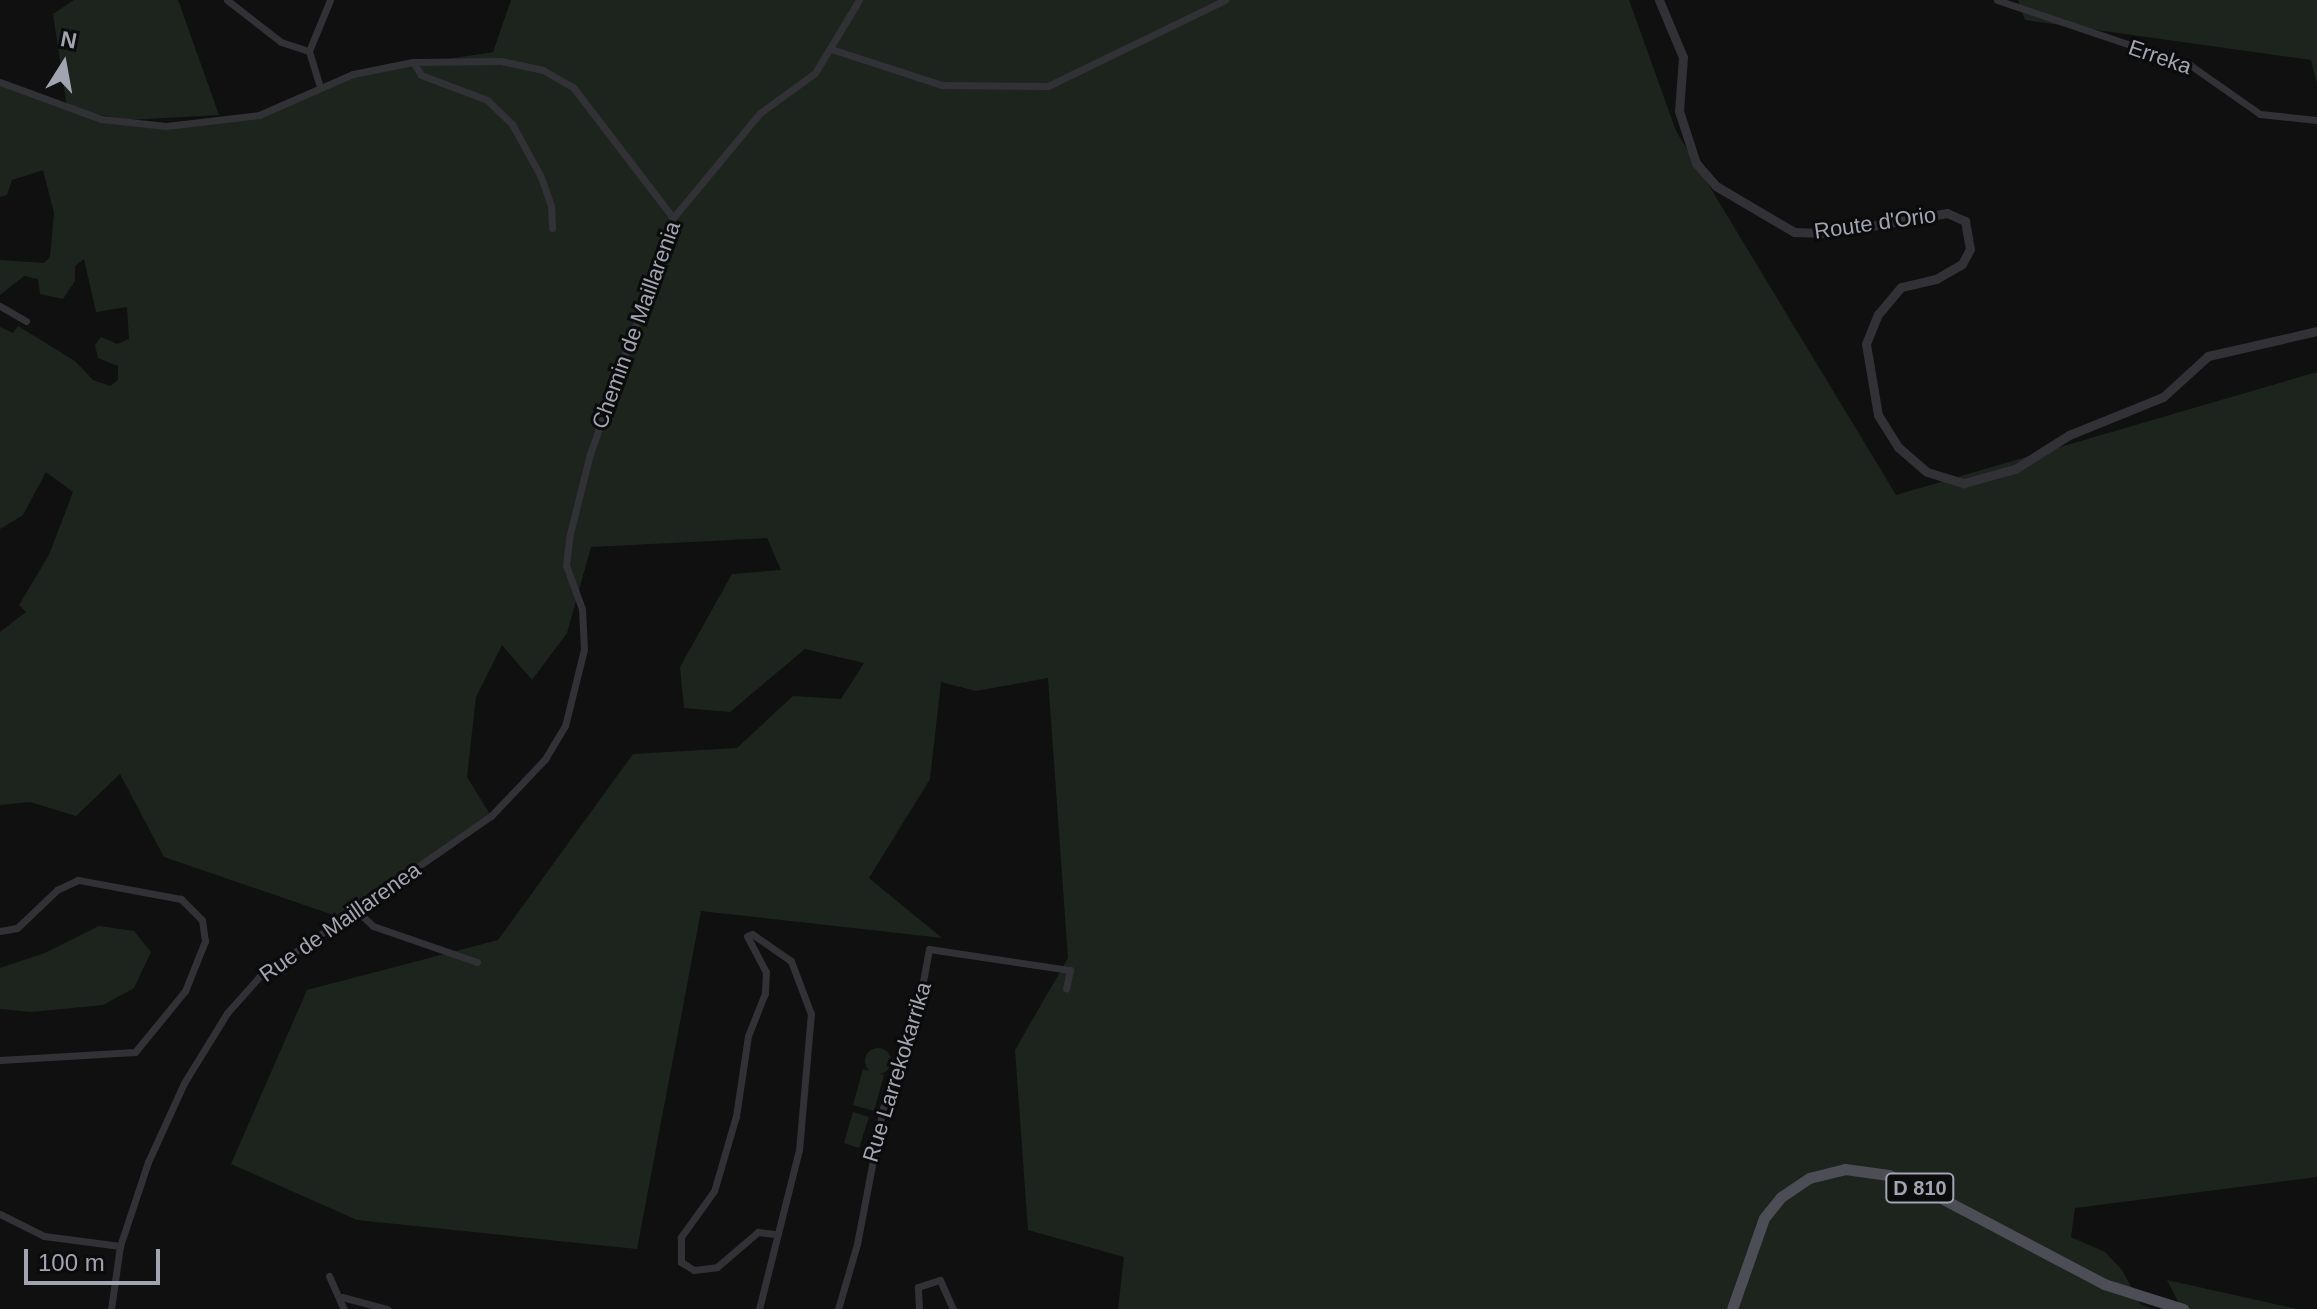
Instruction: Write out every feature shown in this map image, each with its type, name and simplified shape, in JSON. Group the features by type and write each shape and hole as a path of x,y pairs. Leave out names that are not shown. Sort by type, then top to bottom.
{"main road":[{"name":"D 810","path":"1732,1309 1749,1247 1764,1218 1781,1197 1809,1178 1845,1169 1889,1175 1924,1189 2104,1284 2183,1309"}],"street":[{"path":"227,0 281,42 309,51"},
{"path":"320,87 309,51 330,0"},
{"name":"Chemin de Maillarenia","path":"566,565 590,454 673,218 760,113 815,73 859,0"},
{"path":"831,49 942,85 1048,86 1225,0"},
{"name":"Route d'Orio","path":"1659,0 1683,57 1679,111 1696,163 1716,186 1794,232 1830,233 1947,213 1965,221 1970,249 1962,264 1936,279 1901,287 1878,314 1866,344 1878,415 1898,447 1927,472 1964,483 2015,469 2069,435 2163,397 2208,356 2317,331"},
{"name":"Erreka","path":"1997,0 2190,65 2260,114 2317,120"},
{"path":"0,82 101,119 166,126 259,115 320,87 413,62 501,61 543,70 573,87 673,218"},
{"path":"413,62 421,75 487,100 512,124 541,177 552,228"},
{"path":"0,306 26,321"},
{"name":"Rue de Maillarenea","path":"111,1309 120,1246 154,1148 184,1083 227,1013 259,977 491,816 545,759 565,726 584,649 582,609 566,565"},
{"path":"0,931 17,928 57,890 78,880 181,899 202,920 205,941 185,991 135,1052 0,1060"},
{"path":"357,911 373,926 477,962"},
{"path":"759,1309 775,1234 799,1150 811,1014 791,961 752,934 747,936 766,972 765,993 748,1036 736,1116 714,1191 681,1237 681,1262 694,1270 717,1267 758,1232 775,1234"},
{"name":"Rue Larrekokarrika","path":"838,1309 857,1244 879,1120 915,1025 929,949 1070,970 1073,978 1066,989"},
{"path":"0,1214 44,1236 120,1246"},
{"path":"329,1276 342,1297 344,1309"},
{"path":"919,1309 918,1287 940,1280 953,1309"},
{"path":"342,1297 387,1309"}],"shaded area":[{"path":"74,0 178,0 219,115 128,120 73,110 129,124 166,126 259,115 353,74 493,52 511,0 1629,0 1676,131 1896,495 2317,372 2317,1177 2075,1208 2071,1237 2105,1252 2122,1270 2141,1305 2153,1309 1118,1309 1124,1257 1028,1230 1015,1050 1068,958 1048,678 976,691 941,682 930,779 869,878 942,938 701,911 637,1249 357,1220 231,1164 307,990 498,940 633,754 737,748 793,696 841,699 864,663 805,649 730,712 684,708 680,667 732,574 781,570 767,538 591,547 567,633 532,680 502,645 476,697 467,777 491,816 345,919 164,857 120,774 76,816 30,802 0,805 0,632 26,612 19,605 49,555 73,492 46,472 23,515 0,529 0,327 13,333 18,326 75,361 93,380 110,386 118,380 118,366 98,358 95,345 101,337 117,344 129,339 127,307 96,312 84,259 75,266 75,281 63,299 40,294 38,279 24,276 0,295 0,260 44,263 50,257 54,213 43,170 12,180 7,195 0,197 0,82 67,107 53,14"},
{"path":"2018,0 2317,0 2317,84 2311,60 2025,20"},
{"path":"99,926 134,931 151,952 134,988 103,1005 31,1012 0,1009 0,968 45,953"},
{"path":"878,1048 887,1052 891,1061 887,1070 878,1074 869,1070 865,1061 869,1052"},
{"path":"863,1069 884,1075 874,1111 853,1105"},
{"path":"853,1112 869,1117 859,1148 844,1143"},
{"path":"2167,1280 2297,1309 2182,1309"}]}
